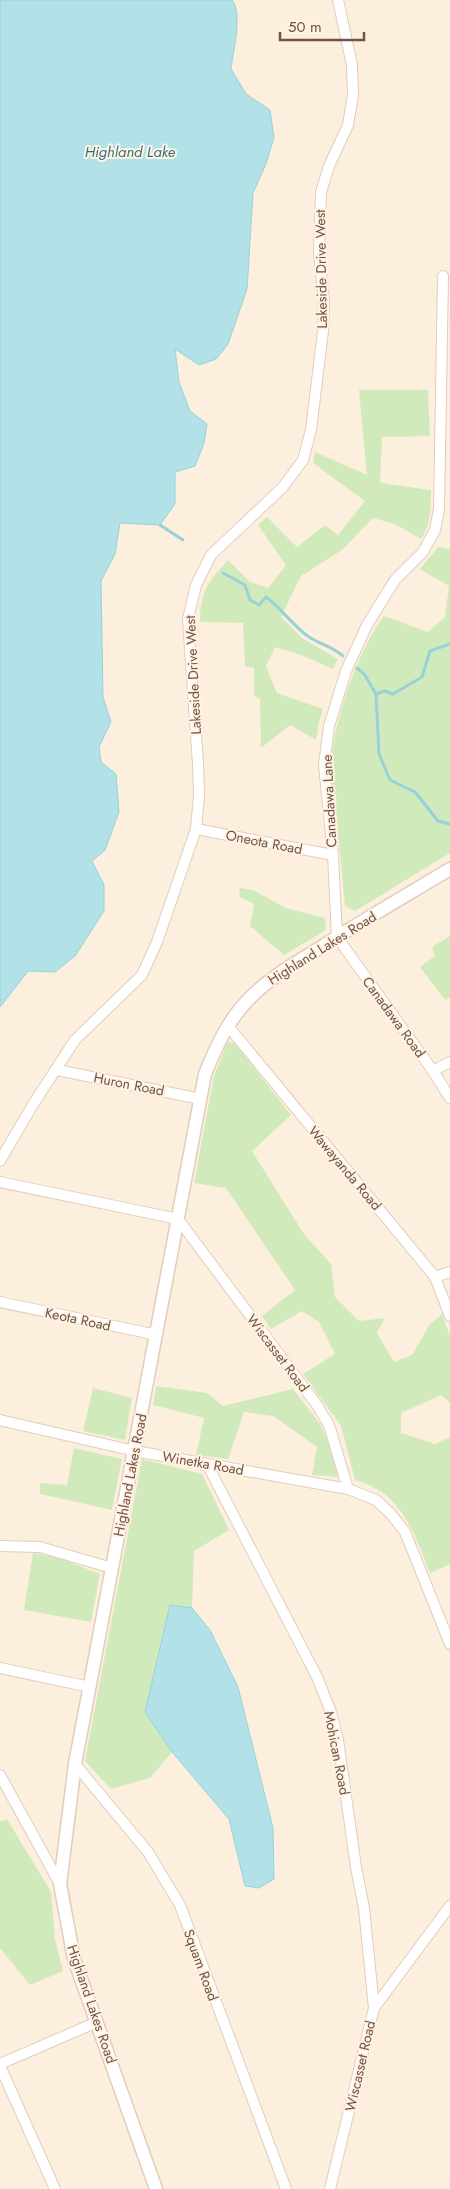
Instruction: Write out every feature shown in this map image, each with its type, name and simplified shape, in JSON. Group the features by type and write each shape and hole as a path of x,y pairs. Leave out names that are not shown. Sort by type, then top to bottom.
{"street":[{"name":"Lakeside Drive West","path":"0,1161 32,1106 75,1040 96,1018 121,998 142,975 157,942 196,829 199,795 188,619 191,600 211,556 282,487 303,460 310,430 323,331 324,302 319,252 322,192 329,166 348,125 353,95 352,64 338,0"},
{"name":"Canadawa Lane","path":"337,937 333,856 324,765 328,726 346,672 367,625 395,580 423,552 435,530 438,516 443,276"},
{"name":"Oneota Road","path":"196,829 333,856"},
{"name":"Highland Lakes Road","path":"156,2189 74,1959 60,1884 75,1764 200,1099 206,1074 215,1050 228,1026 248,1000 263,985 280,972 450,869"},
{"name":"Canadawa Road","path":"337,937 434,1071 450,1098"},
{"name":"Wawayanda Road","path":"228,1026 435,1277 450,1316"},
{"path":"434,1071 450,1062"},
{"name":"Huron Road","path":"57,1070 200,1099"},
{"path":"0,1182 178,1219"},
{"name":"Wiscasset Road","path":"178,1219 317,1405 329,1425 348,1489"},
{"path":"435,1277 450,1272"},
{"name":"Keota Road","path":"0,1302 157,1335"},
{"name":"Winetka Road","path":"0,1420 135,1452 348,1489"},
{"name":"Mohican Road","path":"208,1464 317,1677 331,1712 338,1740 356,1867 364,1908 374,2008"},
{"path":"348,1489 376,1500 391,1514 405,1532 450,1644"},
{"path":"0,1546 40,1547 112,1568"},
{"path":"0,1668 90,1687"},
{"name":"Squam Road","path":"75,1764 148,1852 180,1906 286,2189"},
{"path":"0,1774 60,1884"},
{"name":"Wiscasset Road","path":"330,2189 374,2008 450,1906"},
{"path":"55,2189 0,2065 97,2022"}],"green space":[{"path":"359,390 428,390 430,436 382,437 380,483 431,490 429,522 421,539 395,524 373,518 342,550 301,576 281,617 302,638 338,659 333,669 301,655 275,647 266,666 277,693 323,709 316,740 290,725 261,748 260,699 254,696 254,668 245,666 243,623 200,622 204,595 210,581 228,560 250,582 268,588 286,565 258,525 267,517 297,547 325,525 338,535 365,501 313,463 315,452 367,475"},
{"path":"438,547 450,549 450,853 355,911 345,906 332,782 331,765 337,728 348,687 356,667 374,631 384,616 428,632 445,617 449,586 420,569"},
{"path":"240,888 253,890 286,908 325,918 326,930 284,955 250,926 254,904 239,897"},
{"path":"450,936 450,998 445,1000 420,967 435,956 432,947"},
{"path":"234,1042 291,1115 252,1151 304,1234 331,1264 335,1297 359,1321 385,1318 377,1333 394,1362 412,1355 430,1324 442,1314 450,1336 450,1403 441,1395 401,1413 401,1433 435,1444 450,1437 450,1564 430,1573 410,1526 396,1505 377,1489 355,1480 341,1426 303,1374 335,1354 319,1322 302,1311 271,1329 262,1316 295,1290 226,1188 194,1183 214,1076 227,1043"},
{"path":"156,1386 207,1393 223,1406 293,1389 321,1425 332,1451 338,1477 312,1475 317,1447 273,1416 244,1412 228,1459 196,1455 204,1418 153,1405"},
{"path":"93,1388 132,1398 125,1440 83,1431"},
{"path":"74,1448 122,1459 112,1510 40,1494 40,1483 67,1485"},
{"path":"142,1459 202,1474 229,1530 194,1551 192,1608 170,1605 145,1712 172,1752 150,1778 111,1789 85,1761"},
{"path":"33,1553 56,1557 100,1574 91,1622 24,1610"},
{"path":"7,1819 51,1892 55,1939 63,1971 30,1985 0,1948 0,1822"}],"water":[{"name":"Highland Lake","path":"0,0 232,0 237,14 237,23 231,69 246,94 270,110 274,137 266,164 253,193 247,289 228,344 216,359 199,365 175,349 179,382 190,411 207,424 204,443 195,466 175,472 175,504 160,525 120,523 115,554 101,581 103,697 111,722 99,747 101,762 116,774 119,812 105,850 92,861 104,885 104,911 75,956 55,972 28,971 0,1007"},
{"path":"170,1605 192,1608 210,1630 238,1687 273,1828 274,1879 259,1888 245,1886 229,1819 172,1752 145,1712"}],"waterway":[{"path":"160,525 183,540"},
{"path":"223,573 245,585 250,600 259,605 266,597 303,633 343,656"},
{"path":"376,694 385,691 393,694 422,677 430,651 450,644"},
{"path":"357,668 364,674 376,694 379,754 390,780 415,792 438,821 450,824"}]}
